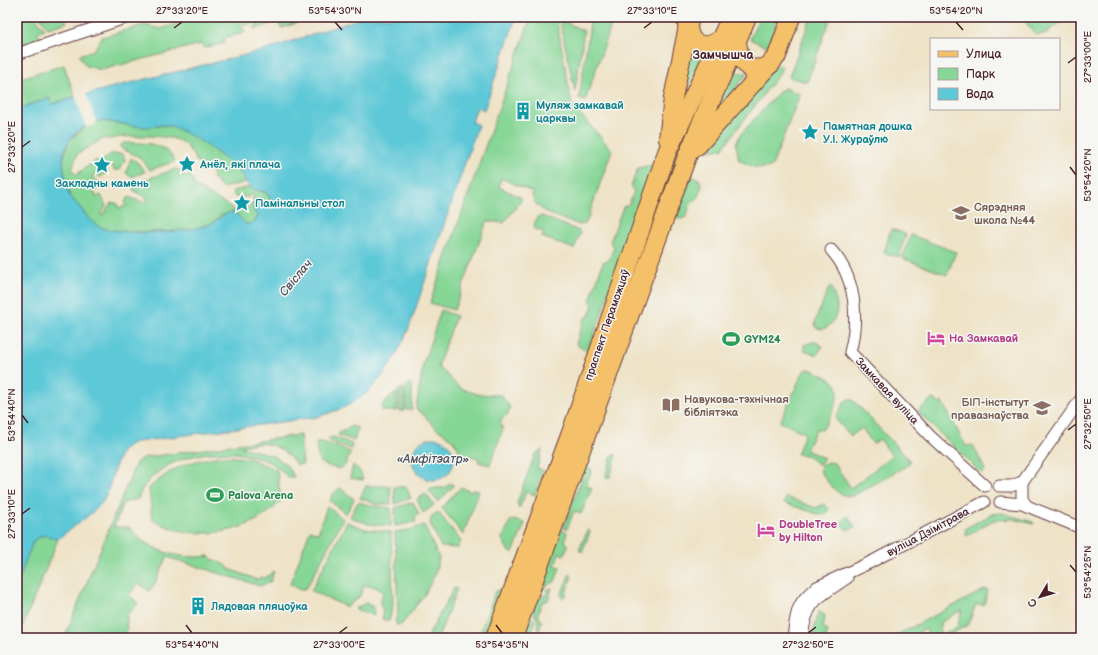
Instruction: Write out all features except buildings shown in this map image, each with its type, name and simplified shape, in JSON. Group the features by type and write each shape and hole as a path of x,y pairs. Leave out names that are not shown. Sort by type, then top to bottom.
{"main road":[{"name":"праспект Пераможцаў","path":"513,638 730,40 731,17"},
{"name":"праспект Пераможцаў","path":"495,638 572,430 667,152 730,40 747,17"},
{"path":"686,159 777,56 791,17"},
{"path":"689,21 692,39 702,46 709,46 730,40 740,58 750,68 764,68 771,64"},
{"path":"667,152 672,104 689,21"}],"street":[{"path":"17,54 128,17"},
{"name":"Замкавая вуліца","path":"831,250 840,260 850,285 855,305 854,336 850,352 930,436 985,486"},
{"path":"1081,399 1022,482 1011,486 999,486 992,484 985,486 981,496 984,502 990,506 1000,502 1013,502 1027,506 1081,528"},
{"path":"1022,482 1022,499 1027,506"},
{"path":"999,486 1003,492 1000,502"},
{"name":"вуліца Дзімітрава","path":"793,638 798,607 810,593 833,579 871,562 984,502"},
{"name":"вуліца Дзімітрава","path":"802,638 806,615 812,603 871,562"}],"green space":[{"path":"17,17 35,17 45,29 37,32 41,39 17,47"},
{"path":"40,17 65,17 67,22 48,28"},
{"path":"199,17 302,17 297,23 282,28 276,22 256,29 254,28 259,21 239,27 245,30 244,33 224,38 225,43 204,48 201,44 101,70 86,66 79,55 94,50 102,37 144,25 161,29"},
{"path":"531,17 556,17 572,105 612,150 586,223 580,225 543,210 533,199 532,192 501,178 499,187 522,199 504,223 487,221 454,310 430,303"},
{"path":"559,17 561,20 584,31 575,92"},
{"path":"591,17 614,17 585,101 579,99"},
{"path":"759,17 779,17 767,47 750,39"},
{"path":"811,17 831,17 807,82 789,77"},
{"path":"1021,17 1070,17 1049,30 1049,33 1036,35"},
{"path":"690,53 698,60 703,59 679,103"},
{"path":"64,65 75,97 52,104 49,98 17,109 17,79"},
{"path":"780,65 782,67 779,74 722,149 709,151 773,68"},
{"path":"733,67 738,73 748,73 708,121"},
{"path":"785,88 800,94 772,166 759,168 739,160 736,144 740,135 781,90"},
{"path":"96,121 142,127 161,125 169,126 212,148 232,165 246,181 222,188 213,179 213,174 206,165 198,163 188,147 178,140 153,136 104,138 77,154 72,170 76,175 96,160 98,162 103,161 110,154 123,154 125,161 119,170 114,170 112,165 106,167 107,172 101,177 94,174 92,177 99,182 99,188 94,190 96,197 101,195 106,206 101,214 102,216 111,203 117,203 119,208 126,206 125,201 129,197 145,203 148,199 133,190 135,183 176,169 179,170 182,175 191,176 195,186 232,208 232,210 237,211 238,208 249,207 254,197 252,194 249,197 235,197 233,191 250,187 268,195 271,202 267,207 262,207 258,204 256,211 258,216 252,224 243,222 238,215 221,215 211,224 186,231 144,232 110,230 95,226 70,196 62,163 69,140 86,126"},
{"path":"123,143 152,144 165,150 175,161 150,170 138,156 122,149 120,146"},
{"path":"131,158 137,162 145,172 131,177 126,173"},
{"path":"652,165 656,166 588,351 576,344 584,319 589,316 593,304 590,301 603,262 609,260 614,247 610,242 623,207 629,204 634,191 631,186 638,168"},
{"path":"693,177 699,179 702,186 697,199 692,201 686,217 681,219 676,218 675,215 690,179"},
{"path":"542,216 579,231 580,234 574,249 542,237 544,232 533,228 537,217"},
{"path":"891,229 906,234 899,257 884,253"},
{"path":"911,235 956,252 947,275 902,258"},
{"path":"829,287 831,287 837,306 836,315 828,327 820,329 816,327 815,322"},
{"path":"441,310 456,316 438,366 460,388 477,394 501,395 510,407 508,414 504,416 500,422 503,429 490,465 478,462 479,458 460,454 453,440 437,429 423,414 416,409 423,364"},
{"path":"817,342 822,347 817,355 804,350 804,345"},
{"path":"810,369 835,383 838,393 832,414 822,430 816,429 806,450 824,458 820,465 805,455 797,454 805,433 780,422 802,374 805,370"},
{"path":"409,383 412,385 412,410 406,410 406,387"},
{"path":"402,388 404,389 404,411 399,411 398,391"},
{"path":"396,393 397,411 382,411 382,405"},
{"path":"849,399 854,401 910,461 908,465 853,496 847,496 838,492 826,480 820,471 821,466 828,462 834,463 851,488 892,456 880,439 873,444 862,428 851,436 835,419 845,401"},
{"path":"932,399 936,400 939,404 942,402 966,446 973,445 985,470 983,473 981,473 919,413 919,410"},
{"path":"352,426 358,428 354,441 338,435 339,433"},
{"path":"300,435 303,464 297,465 279,448 265,444 241,447 264,453 279,459 290,470 294,477 288,477 273,464 253,456 230,453 207,454 184,459 164,468 148,481 138,499 123,503 114,527 129,527 145,542 164,552 186,557 209,556 212,559 226,565 229,569 258,580 260,577 265,578 274,571 271,581 260,586 167,557 154,585 149,591 139,583 129,595 138,603 127,615 126,638 64,638 136,463 142,458"},
{"path":"334,437 352,444 351,449 329,441 329,438"},
{"path":"316,442 323,442 351,452 345,465 340,469 328,466 321,462 318,455"},
{"path":"542,450 537,468 543,470 535,495 526,492 519,509 517,503 535,454"},
{"path":"615,454 616,457 610,477 607,478 606,475 612,455"},
{"name":"Palova Arena","path":"221,456 248,458 277,470 281,501 259,519 246,525 219,532 205,533 177,530 167,527 152,519 149,488 175,469 199,460"},
{"path":"353,465 360,471 363,480 350,478"},
{"path":"586,467 592,470 586,485 592,488 581,514 574,511 567,529 563,528"},
{"path":"451,483 454,486 438,502 429,491 432,488 444,488"},
{"path":"366,486 390,486 391,504 376,504 360,498"},
{"path":"394,487 406,487 411,498 395,504"},
{"path":"461,487 471,492 473,489 479,491 463,535 442,508"},
{"path":"340,488 354,499 346,514 330,501 332,495"},
{"path":"426,494 434,505 423,513 417,499"},
{"path":"786,497 816,508 824,504 829,509 825,515 821,515 784,503"},
{"path":"358,502 391,508 391,526 369,524 350,517"},
{"path":"413,502 419,514 414,517 416,522 395,526 395,508"},
{"path":"327,506 343,519 307,587 301,590 290,584 310,530 318,533"},
{"path":"438,512 461,541 458,548 441,547 430,523 432,516"},
{"path":"1002,513 1033,522 1034,524 1012,519 993,520 967,536 965,534 966,528 992,514"},
{"path":"848,516 855,527 847,530 843,527 842,522"},
{"path":"513,520 525,523 513,553 509,552 502,539 510,521"},
{"path":"347,522 365,529 391,532 393,605 389,621 382,619 383,612 380,603 383,593 376,587 364,585 360,596 347,607 311,591"},
{"path":"424,525 439,558 434,576 425,594 402,624 397,625 395,621 398,613 395,532 409,530"},
{"path":"588,529 590,532 582,552 579,550"},
{"path":"561,530 567,532 565,540 568,545 564,555 559,553 555,565 560,567 555,582 545,586 542,592 537,595"},
{"path":"48,535 58,539 22,628 17,627 17,586 26,558 33,541 40,536"},
{"path":"570,573 572,576 565,596 562,598 561,595"},
{"path":"454,588 457,589 438,638 427,638"},
{"path":"552,588 548,600 542,602 538,614 542,622 539,631 537,628 538,622 533,611 536,600 546,595 547,590"},
{"path":"986,589 988,590 984,605 976,604 968,625 947,636 945,633 957,627 962,610 940,623 941,638 930,638 925,629 908,638 891,638"},
{"path":"497,590 501,591 484,638 478,638 495,592"},
{"path":"366,603 373,607 374,616 355,609"},
{"path":"819,611 825,616 823,627 828,631 826,638 817,638 813,631"},
{"path":"530,618 532,618 535,622 532,631 537,638 523,638"}],"water":[{"name":"Свіслач","path":"364,17 516,17 484,110 477,107 472,122 478,125 406,336 388,368 380,378 354,402 341,409 317,417 136,442 128,446 122,452 118,460 109,488 101,504 97,508 58,539 44,535 33,541 17,586 17,109 50,98 52,104 117,86 266,50","holes":["96,121 141,127 166,125 178,129 197,139 226,159 241,173 246,183 252,189 265,192 271,202 267,207 262,207 255,200 252,208 258,216 254,222 248,224 246,224 234,212 230,212 208,225 172,232 135,232 111,230 100,227 92,222 70,197 63,159 68,143 78,131"]},
{"name":"«Амфітэатр»","path":"429,438 437,438 445,441 451,447 454,459 451,471 445,477 437,480 429,480 421,477 415,471 412,463 412,455 415,447 421,441"}],"pier":[{"path":"86,93 97,123 86,128 75,95"}],"place":[{"name":"Муляж замкавай царквы","path":"523,111"},
{"name":"Памятная дошка У.І. Жураўлю","path":"810,132"},
{"name":"Анёл, які плача","path":"187,164"},
{"name":"Закладны камень","path":"102,165"},
{"name":"Памінальны стол","path":"242,203"},
{"name":"Сярэдняя школа №44","path":"961,213"},
{"name":"На Замкавай","path":"936,338"},
{"name":"GYM24","path":"731,339"},
{"name":"Навукова-тэхнічная бібліятэка","path":"671,405"},
{"name":"БІП-інстытут правазнаўства","path":"1042,408"},
{"name":"Palova Arena","path":"215,495"},
{"name":"DoubleTree by Hilton","path":"766,530"},
{"name":"Лядовая пляцоўка","path":"198,606"}],"district":[{"name":"Замчышча","path":"723,55"}]}
